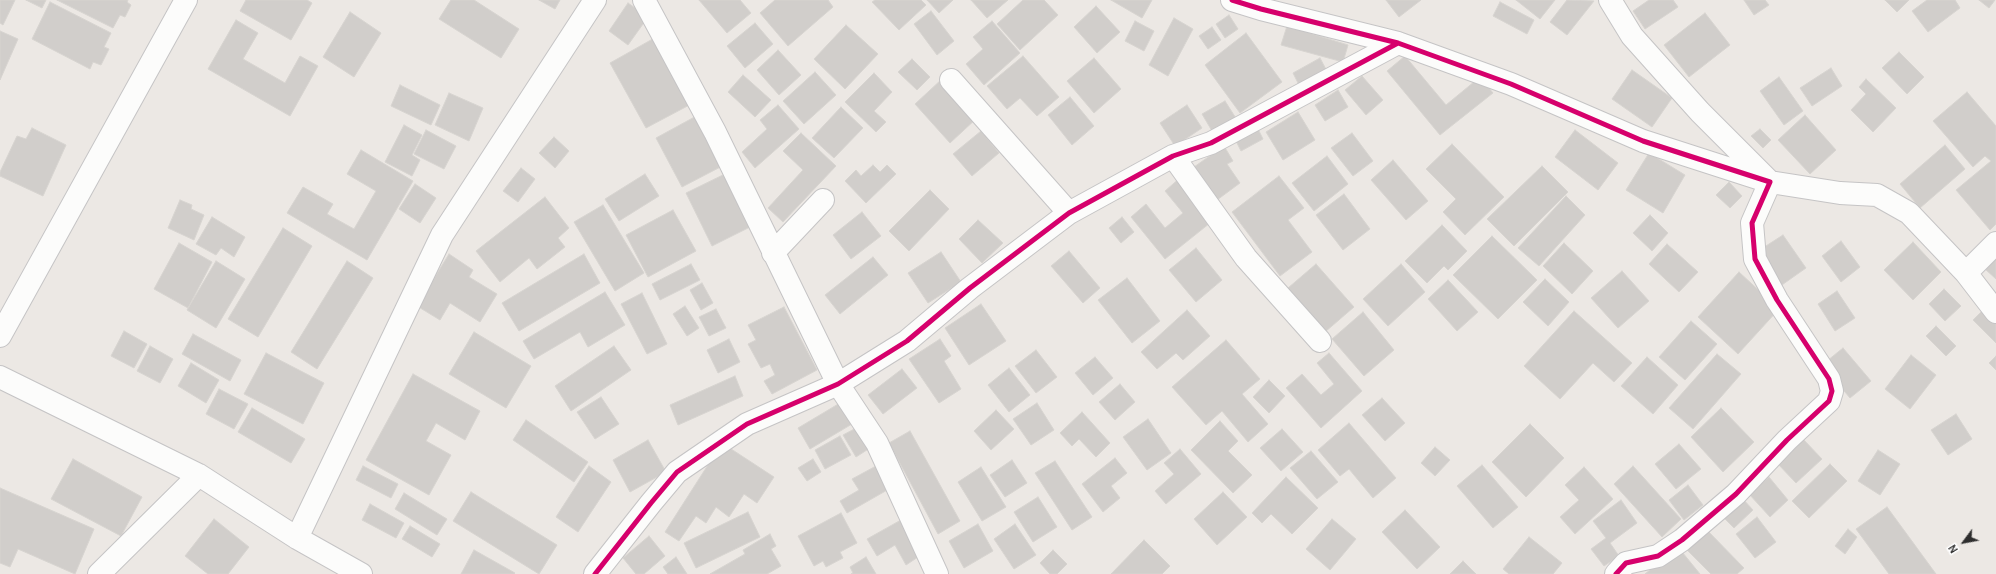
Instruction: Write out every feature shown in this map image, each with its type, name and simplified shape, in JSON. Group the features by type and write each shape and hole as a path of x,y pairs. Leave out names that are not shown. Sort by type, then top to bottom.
{"street":[{"path":"0,336 186,0"},
{"path":"297,538 442,235 595,0"},
{"path":"644,0 715,132 838,384 877,443 937,574"},
{"path":"1232,0 1261,9 1398,43 1511,84 1643,141 1770,182 1840,193 1877,195 1909,213 1966,273 1996,312"},
{"path":"1610,0 1632,36 1700,112 1770,182"},
{"path":"595,574 677,472 747,424 838,384 907,341 970,288 1069,213 1173,156 1211,143 1398,43"},
{"path":"951,80 1069,213"},
{"path":"1173,156 1246,258 1320,341"},
{"path":"1616,574 1626,563 1658,556 1682,540 1736,494 1787,440 1829,401 1832,391 1828,379 1777,300 1755,259 1752,222 1770,182"},
{"path":"773,252 823,200"},
{"path":"1966,273 1996,243"},
{"path":"0,376 199,476 297,538 361,574"},
{"path":"100,574 199,476"}],"building":[{"path":"0,0 15,0 3,25 0,23"},
{"path":"26,0 46,0 42,8"},
{"path":"57,0 128,0 127,2 131,5 125,17 120,15 113,28"},
{"path":"246,0 307,0 312,3 291,40 240,11"},
{"path":"451,0 474,0 519,29 501,58 439,19"},
{"path":"539,0 560,0 555,9"},
{"path":"699,0 740,0 751,13 727,33"},
{"path":"775,0 828,0 833,7 788,46 760,13"},
{"path":"875,0 921,0 926,5 899,30 872,2"},
{"path":"927,0 953,0 939,13"},
{"path":"971,0 1008,0 987,18"},
{"path":"1023,0 1044,0 1058,15 1020,50 997,24"},
{"path":"1111,0 1152,0 1142,18"},
{"path":"1386,0 1421,0 1399,17"},
{"path":"1516,0 1555,0 1540,19"},
{"path":"1567,0 1594,1 1567,35 1550,22"},
{"path":"1649,0 1673,0 1678,7 1645,29 1633,11"},
{"path":"1744,0 1765,0 1769,5 1754,15"},
{"path":"1885,0 1909,0 1897,12"},
{"path":"1927,0 1955,0 1960,8 1928,32 1912,11"},
{"path":"1979,0 1995,0 1989,8"},
{"path":"50,2 111,33 104,47 109,49 101,65 93,62 90,69 32,39"},
{"path":"1500,2 1534,20 1527,34 1493,16"},
{"path":"628,3 648,17 628,45 609,31"},
{"path":"1096,6 1120,32 1097,53 1074,27"},
{"path":"931,11 954,41 937,55 914,24"},
{"path":"350,12 381,33 354,77 323,57"},
{"path":"1705,13 1730,45 1689,77 1664,45"},
{"path":"1229,15 1238,29 1225,38 1216,24"},
{"path":"1174,18 1193,29 1168,76 1149,65"},
{"path":"236,20 258,33 243,59 285,83 300,56 318,66 290,116 208,69"},
{"path":"992,21 1020,53 984,85 966,64 983,49 973,37"},
{"path":"1135,21 1154,31 1144,51 1125,41"},
{"path":"755,23 773,44 745,68 727,46"},
{"path":"846,25 878,54 845,89 814,59"},
{"path":"1287,26 1348,45 1343,62 1281,45"},
{"path":"1212,27 1221,40 1208,49 1199,36"},
{"path":"0,31 18,39 0,80"},
{"path":"1246,33 1282,82 1240,113 1205,65"},
{"path":"658,36 695,102 646,128 610,63"},
{"path":"778,50 801,75 779,95 757,70"},
{"path":"1899,52 1924,77 1907,94 1882,68"},
{"path":"1023,56 1059,97 1037,116 1020,98 1007,109 987,86"},
{"path":"1405,56 1446,105 1480,77 1493,93 1440,135 1387,71"},
{"path":"1094,58 1121,89 1094,113 1067,81"},
{"path":"1320,58 1329,75 1302,91 1293,73"},
{"path":"912,59 930,77 917,90 898,72"},
{"path":"1831,68 1842,86 1812,106 1800,88"},
{"path":"1632,70 1672,98 1652,127 1612,99"},
{"path":"815,72 836,95 804,124 783,101"},
{"path":"874,73 892,92 874,111 886,122 876,132 845,102"},
{"path":"743,75 771,100 755,117 728,92"},
{"path":"1362,76 1383,100 1366,115 1345,90"},
{"path":"1779,77 1803,111 1784,125 1760,91"},
{"path":"942,79 977,118 950,143 915,104"},
{"path":"1866,79 1896,108 1873,132 1851,110 1866,94 1859,87"},
{"path":"400,85 440,105 431,125 391,106"},
{"path":"1338,90 1348,107 1325,121 1315,105"},
{"path":"1967,92 1996,126 1996,224 1990,230 1956,190 1991,161 1985,156 1973,167 1933,121"},
{"path":"449,93 483,108 469,141 435,125"},
{"path":"1070,97 1094,126 1072,145 1048,115"},
{"path":"1225,101 1239,123 1215,136 1202,114"},
{"path":"778,105 799,129 755,168 742,152 767,129 760,120"},
{"path":"1187,105 1202,128 1175,146 1160,123"},
{"path":"841,107 863,128 834,158 812,138"},
{"path":"1298,112 1315,140 1283,160 1266,132"},
{"path":"700,114 728,163 682,187 656,138"},
{"path":"1805,115 1836,150 1810,174 1778,140"},
{"path":"404,125 422,135 412,155 420,160 412,176 385,162"},
{"path":"1256,125 1263,139 1241,151 1234,137"},
{"path":"32,128 66,145 43,196 0,176 0,172 17,136 26,139"},
{"path":"1760,129 1771,140 1763,148 1751,136"},
{"path":"426,130 456,146 444,169 414,154"},
{"path":"1575,130 1618,163 1598,190 1555,157"},
{"path":"981,131 999,153 972,176 953,154"},
{"path":"801,133 836,166 783,222 768,208 803,170 783,151"},
{"path":"1352,133 1373,161 1353,176 1331,148"},
{"path":"554,137 569,151 555,168 539,153"},
{"path":"1452,144 1504,197 1465,235 1443,212 1456,199 1426,169"},
{"path":"1945,145 1965,169 1920,208 1900,184"},
{"path":"1224,146 1233,161 1227,164 1240,183 1217,200 1194,167"},
{"path":"361,150 413,181 367,260 287,213 303,187 333,204 327,214 354,229 376,191 347,174"},
{"path":"1649,153 1685,175 1663,213 1626,190"},
{"path":"1327,156 1348,184 1314,211 1292,183"},
{"path":"1393,160 1428,201 1406,220 1371,180"},
{"path":"873,165 880,172 887,165 896,174 866,203 845,181 856,170 861,176"},
{"path":"1542,166 1568,192 1514,246 1487,219"},
{"path":"521,168 535,179 518,202 503,191"},
{"path":"729,172 756,224 712,246 686,193"},
{"path":"645,174 659,196 619,221 605,199"},
{"path":"1279,176 1304,208 1288,220 1312,252 1280,276 1232,212"},
{"path":"1181,177 1215,219 1165,259 1131,217 1146,204 1165,228 1183,213 1165,191"},
{"path":"1729,182 1742,196 1730,208 1716,195"},
{"path":"415,184 436,198 420,223 399,209"},
{"path":"930,190 949,209 909,251 889,231"},
{"path":"1344,194 1370,229 1343,250 1316,215"},
{"path":"1566,196 1585,215 1539,266 1518,248"},
{"path":"545,197 569,228 558,238 565,247 537,269 529,258 500,282 476,251"},
{"path":"180,200 192,205 191,209 204,215 194,240 168,228"},
{"path":"603,205 644,273 615,291 574,222"},
{"path":"673,210 696,251 648,277 626,235"},
{"path":"862,212 881,236 851,259 833,235"},
{"path":"1650,215 1668,233 1652,251 1633,233"},
{"path":"212,217 245,237 234,257 221,248 216,255 196,244"},
{"path":"1122,217 1134,232 1121,243 1109,228"},
{"path":"978,220 1003,243 982,263 959,239"},
{"path":"1442,225 1467,251 1448,270 1444,266 1427,283 1405,261"},
{"path":"283,228 312,246 258,337 228,319"},
{"path":"1783,235 1806,268 1779,287 1755,253"},
{"path":"1492,236 1537,280 1498,319 1453,275"},
{"path":"1841,241 1860,267 1841,282 1822,256"},
{"path":"1913,242 1941,272 1913,300 1884,270"},
{"path":"179,243 212,262 188,308 154,289"},
{"path":"1564,243 1593,271 1572,294 1543,266"},
{"path":"1667,244 1698,272 1679,292 1649,264"},
{"path":"1196,248 1222,280 1196,302 1169,270"},
{"path":"1069,251 1100,288 1083,303 1051,266"},
{"path":"941,252 961,282 928,303 908,273"},
{"path":"449,254 473,270 469,277 497,294 480,322 450,303 440,320 417,306"},
{"path":"584,254 600,283 519,331 502,303"},
{"path":"873,257 888,275 840,314 825,295"},
{"path":"1996,258 1996,279 1985,269"},
{"path":"216,261 245,279 216,328 187,310"},
{"path":"347,261 373,278 317,369 291,352"},
{"path":"691,264 700,280 660,300 652,284"},
{"path":"1316,264 1354,307 1325,332 1288,288"},
{"path":"1401,264 1425,292 1388,326 1363,299"},
{"path":"1622,271 1649,301 1618,328 1591,298"},
{"path":"1739,272 1779,309 1738,354 1698,317"},
{"path":"1127,278 1160,321 1132,343 1098,300"},
{"path":"1545,279 1569,302 1548,326 1523,302"},
{"path":"1448,280 1478,312 1457,331 1428,299"},
{"path":"702,283 713,303 701,310 690,290"},
{"path":"1944,289 1961,306 1945,321 1929,304"},
{"path":"1837,291 1855,318 1835,331 1818,304"},
{"path":"605,292 625,325 588,347 580,332 534,359 523,341"},
{"path":"642,293 667,344 647,354 621,304"},
{"path":"981,304 1006,341 969,365 945,328"},
{"path":"685,306 699,328 687,336 673,314"},
{"path":"784,307 817,370 772,394 764,381 775,375 770,364 761,368 748,344 756,340 748,325"},
{"path":"1985,308 1996,319 1996,343 1973,320"},
{"path":"716,309 726,328 709,336 699,317"},
{"path":"1187,310 1210,336 1183,360 1176,353 1157,369 1141,352"},
{"path":"1574,311 1632,363 1614,382 1593,363 1560,399 1524,366"},
{"path":"1363,312 1394,350 1364,376 1332,339"},
{"path":"1691,321 1717,344 1685,380 1659,357"},
{"path":"1936,326 1956,346 1946,356 1926,336"},
{"path":"124,331 147,344 134,368 111,356"},
{"path":"474,332 531,366 506,408 449,374"},
{"path":"193,334 241,360 230,381 182,354"},
{"path":"729,339 740,362 718,373 707,350"},
{"path":"940,339 951,356 944,361 961,389 939,403 909,359"},
{"path":"1226,340 1260,379 1242,394 1268,424 1248,442 1222,411 1206,425 1172,387"},
{"path":"150,346 173,359 160,383 137,371"},
{"path":"614,346 631,370 571,411 555,386"},
{"path":"1843,348 1871,381 1850,398 1822,365"},
{"path":"1036,350 1057,377 1036,393 1015,366"},
{"path":"266,353 324,383 303,424 244,394"},
{"path":"1329,353 1362,391 1321,428 1286,388 1302,374 1321,395 1334,384 1317,363"},
{"path":"1717,354 1741,374 1693,429 1669,408"},
{"path":"1911,355 1936,375 1910,409 1885,389"},
{"path":"1996,356 1996,370 1989,363"},
{"path":"1095,357 1113,378 1093,395 1075,373"},
{"path":"1647,357 1678,385 1653,414 1621,386"},
{"path":"191,363 219,380 206,403 178,386"},
{"path":"1009,368 1030,395 1009,412 988,385"},
{"path":"902,369 917,388 883,414 868,395"},
{"path":"413,374 480,411 465,440 436,423 426,441 451,455 429,495 366,460"},
{"path":"735,376 743,396 678,425 670,405"},
{"path":"1269,380 1285,396 1269,413 1253,397"},
{"path":"1120,384 1135,402 1115,420 1099,402"},
{"path":"219,389 248,404 234,429 206,414"},
{"path":"601,397 619,424 595,439 577,412"},
{"path":"1382,398 1405,423 1385,441 1362,415"},
{"path":"840,403 852,424 810,449 798,428"},
{"path":"1037,403 1054,430 1031,445 1013,419"},
{"path":"252,408 305,439 291,463 238,432"},
{"path":"1721,408 1754,442 1723,472 1691,437"},
{"path":"996,410 1014,429 991,450 974,431"},
{"path":"1082,412 1110,443 1096,457 1079,439 1072,446 1060,433"},
{"path":"1956,414 1972,439 1948,455 1931,430"},
{"path":"1148,419 1171,453 1147,470 1123,437"},
{"path":"526,420 588,462 574,482 513,440"},
{"path":"1220,421 1238,441 1228,451 1252,475 1233,493 1191,450"},
{"path":"1349,423 1396,478 1373,498 1349,469 1340,476 1318,450"},
{"path":"1530,424 1564,458 1526,497 1492,462"},
{"path":"858,427 870,448 856,457 843,435"},
{"path":"1282,429 1303,452 1281,471 1260,448"},
{"path":"910,431 960,521 938,534 889,443"},
{"path":"840,436 851,455 825,469 815,450"},
{"path":"1803,439 1822,459 1796,483 1777,463"},
{"path":"648,440 666,472 630,492 613,460"},
{"path":"722,443 774,477 757,503 744,494 729,517 716,507 706,523 696,516 679,541 665,532"},
{"path":"1679,444 1701,469 1676,489 1655,464"},
{"path":"1435,447 1450,460 1435,476 1421,463"},
{"path":"1180,449 1201,474 1166,504 1155,491 1174,474 1164,463"},
{"path":"1878,450 1900,464 1880,495 1858,481"},
{"path":"1311,451 1338,482 1317,499 1290,468"},
{"path":"1115,458 1127,473 1111,486 1120,498 1103,512 1082,484"},
{"path":"73,459 142,497 121,536 51,499"},
{"path":"813,459 821,472 807,481 798,468"},
{"path":"1012,460 1027,483 1005,497 990,475"},
{"path":"1055,461 1092,517 1072,530 1035,473"},
{"path":"1830,464 1847,481 1809,518 1792,501"},
{"path":"1482,465 1518,507 1493,528 1457,486"},
{"path":"363,466 398,484 391,498 356,480"},
{"path":"589,466 611,482 578,532 556,517"},
{"path":"876,466 889,489 847,513 840,501 859,490 852,479"},
{"path":"1633,466 1681,519 1662,537 1614,484"},
{"path":"981,467 1006,507 982,521 958,482"},
{"path":"1584,467 1613,499 1575,534 1560,517 1579,500 1565,485"},
{"path":"1286,477 1318,508 1292,534 1271,514 1262,523 1252,513"},
{"path":"1769,477 1788,500 1770,517 1749,494"},
{"path":"1688,485 1703,505 1684,520 1669,500"},
{"path":"0,488 94,529 75,574 18,549 10,567 0,563"},
{"path":"471,492 557,545 539,574 453,521"},
{"path":"1223,492 1247,517 1217,545 1194,519"},
{"path":"404,493 447,519 437,535 395,509"},
{"path":"1038,497 1057,527 1033,542 1014,512"},
{"path":"1742,498 1753,510 1734,528 1722,516"},
{"path":"1621,500 1637,523 1610,543 1619,556 1604,566 1591,549 1606,538 1593,521"},
{"path":"370,504 404,523 396,538 362,520"},
{"path":"1887,507 1936,574 1889,574 1856,529"},
{"path":"1405,510 1440,547 1417,569 1382,532"},
{"path":"748,512 760,537 696,568 684,543"},
{"path":"841,513 857,543 840,552 843,558 826,567 823,561 814,566 798,536"},
{"path":"1757,517 1776,542 1755,558 1736,534"},
{"path":"214,519 249,547 228,574 208,574 185,556"},
{"path":"1332,519 1356,539 1330,570 1306,549"},
{"path":"901,520 921,555 906,565 895,545 877,556 867,539"},
{"path":"978,524 993,551 964,568 949,541"},
{"path":"1015,524 1036,555 1014,569 994,539"},
{"path":"410,526 440,544 432,557 402,539"},
{"path":"1705,528 1744,568 1737,574 1711,574 1685,548"},
{"path":"1848,529 1857,537 1845,554 1835,546"},
{"path":"770,534 776,546 771,549 781,566 767,574 710,574 745,554 743,550"},
{"path":"649,536 665,556 644,574 636,574 623,558"},
{"path":"1529,537 1562,563 1553,574 1509,574 1503,569"},
{"path":"1144,540 1170,566 1162,574 1111,574"},
{"path":"1678,547 1700,574 1645,574"},
{"path":"474,550 515,573 461,574"},
{"path":"1053,550 1067,564 1057,574 1050,574 1040,563"},
{"path":"676,557 687,574 668,574 663,567"},
{"path":"866,557 876,574 851,574 853,573 850,567"},
{"path":"1463,561 1476,574 1450,574"}],"cycle path":[{"path":"1232,0 1261,9 1398,43 1511,84 1643,141 1770,182 1752,223 1755,259 1777,300 1829,379 1832,391 1829,401 1787,440 1736,494 1682,540 1658,556 1626,563 1616,574"},
{"path":"595,574 677,472 747,424 838,384 907,341 970,288 1069,213 1173,156 1211,143 1398,43"}]}
